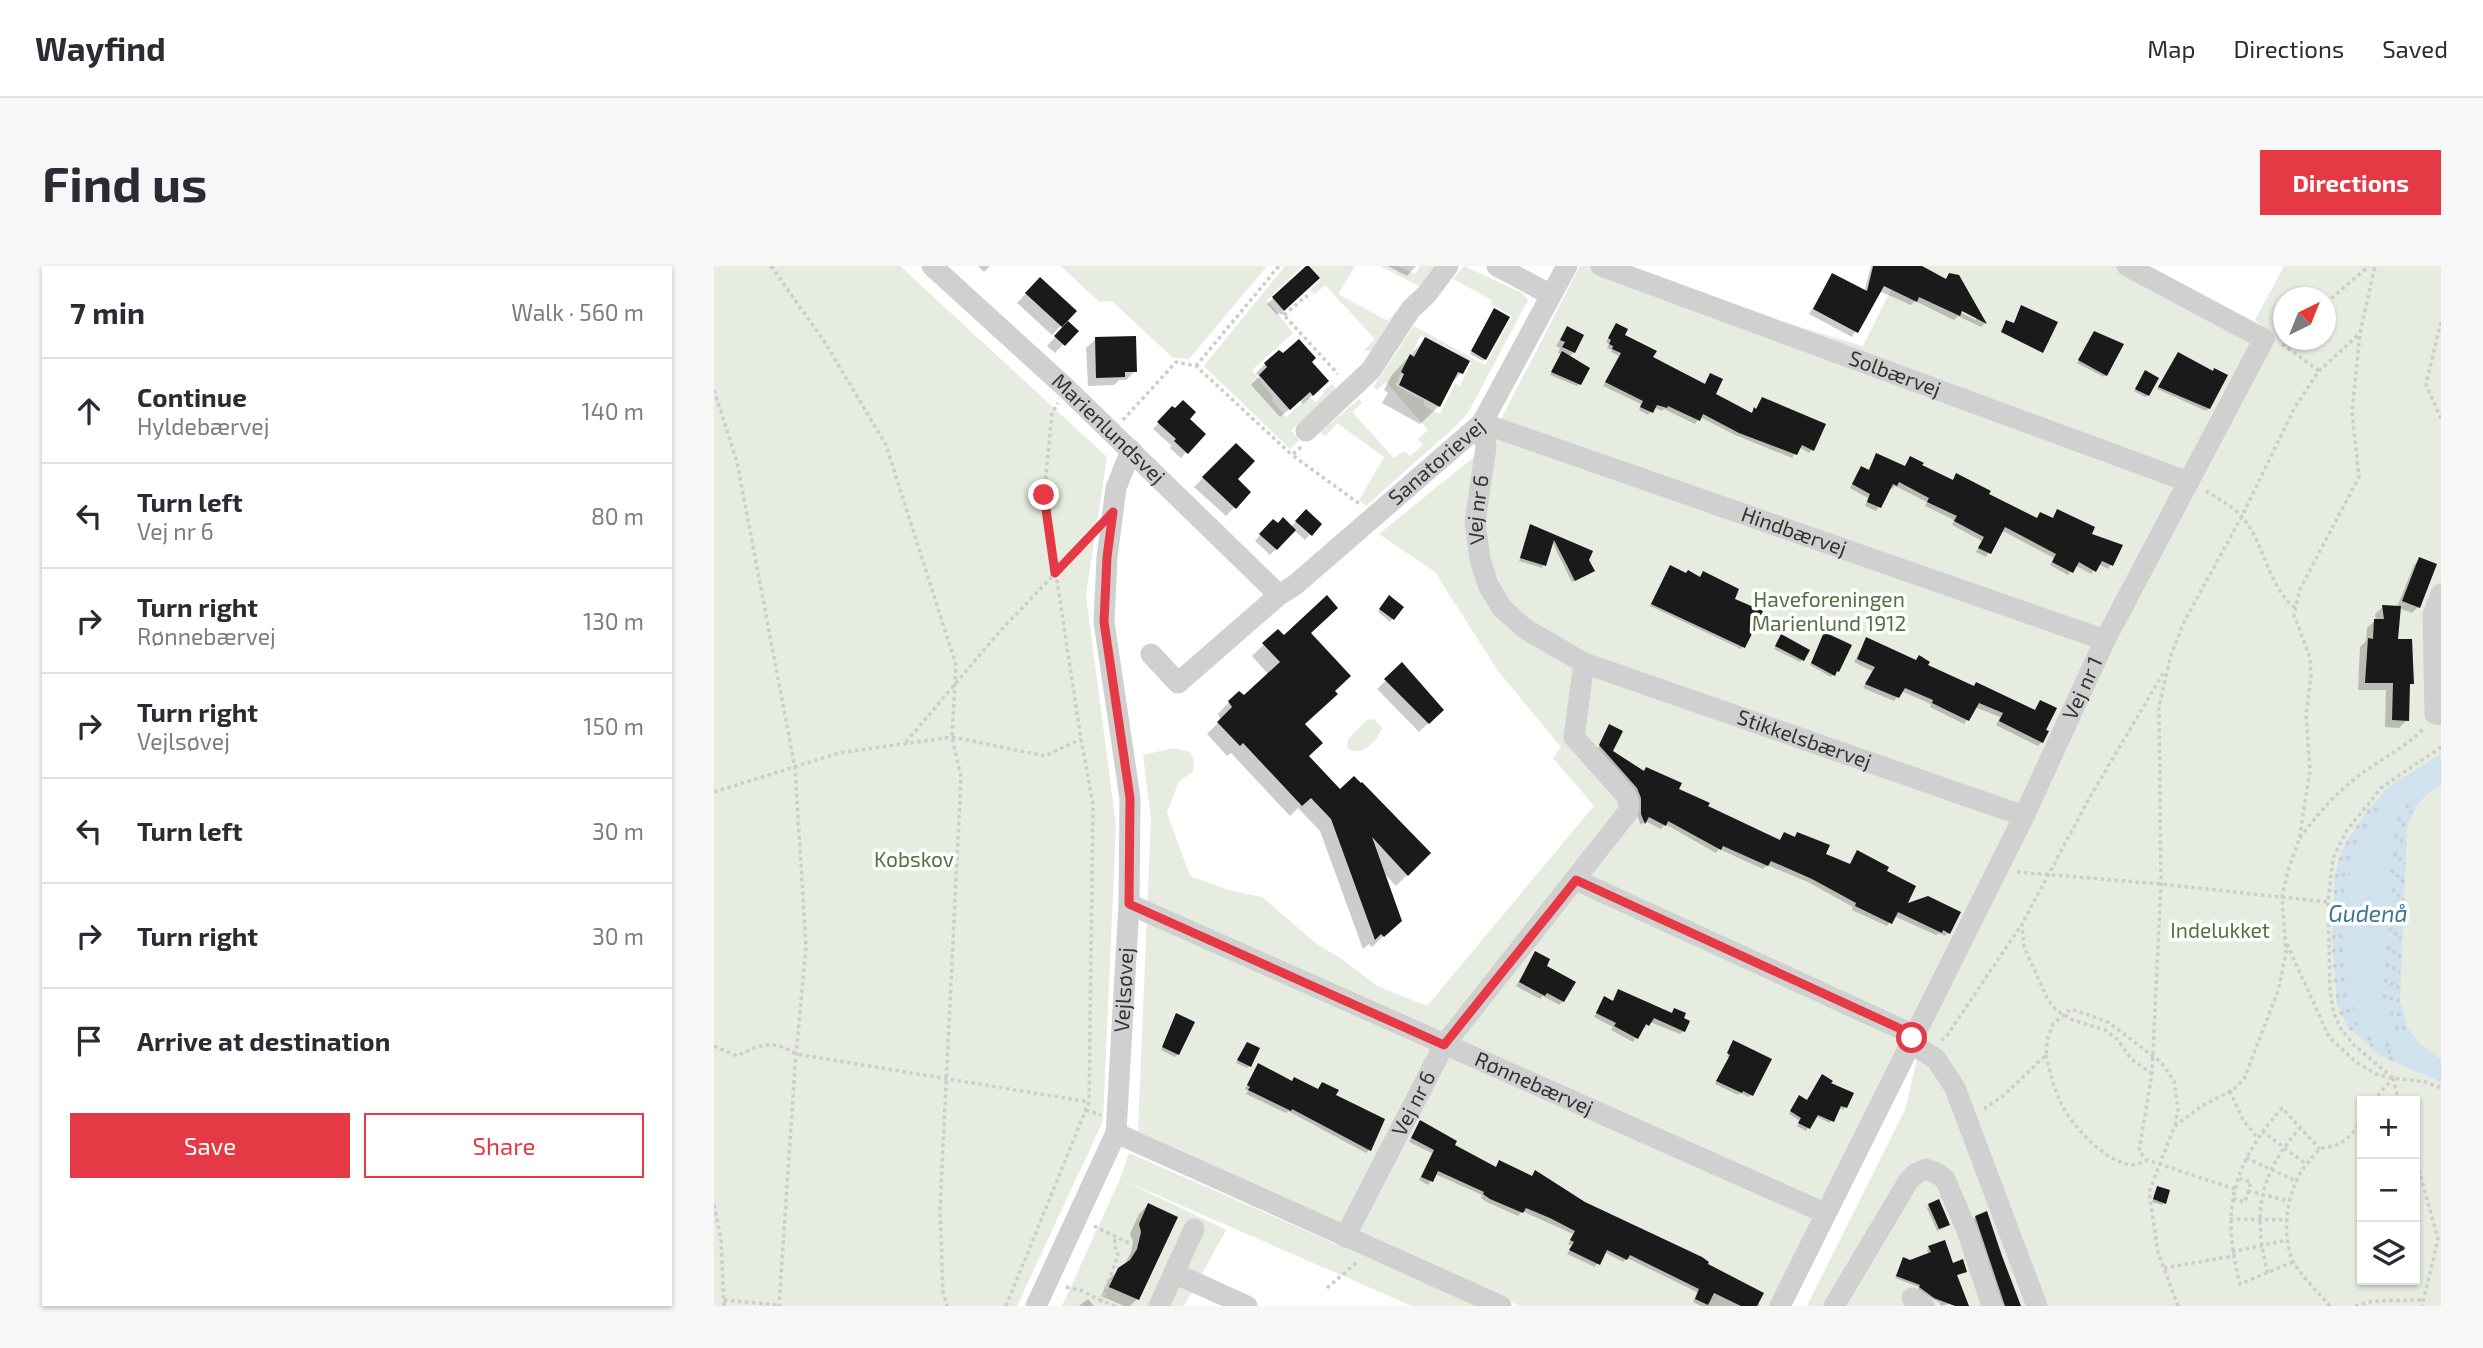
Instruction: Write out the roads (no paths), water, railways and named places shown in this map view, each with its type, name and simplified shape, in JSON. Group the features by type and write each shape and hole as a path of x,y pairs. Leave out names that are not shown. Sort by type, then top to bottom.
{"street":[{"name":"Marienlundsvej","path":"932,266 1066,388 1279,595"},
{"path":"1306,436 1371,370 1411,309 1427,294 1448,266"},
{"path":"1497,266 1551,295"},
{"name":"Sanatorievej","path":"1152,654 1178,683 1482,423 1567,266"},
{"name":"Solbærvej","path":"1601,266 2189,482"},
{"name":"Vej nr 1","path":"1780,1306 1825,1213 1916,1042 2105,640 2189,482 2272,341 2127,266"},
{"name":"Hindbærvej","path":"1482,423 2105,640"},
{"name":"Vej nr 6","path":"1354,1241 1444,1045 1628,812 1629,803 1625,794 1574,737 1584,663 1524,628 1502,608 1488,585 1480,559 1475,522 1486,447 1482,423"},
{"name":"Vejlsøvej","path":"1036,1306 1116,1133 1129,904 1130,798 1104,622 1107,557 1116,488 1131,450"},
{"path":"2438,715 2433,615 2441,594"},
{"name":"Stikkelsbærvej","path":"1584,663 2024,816"},
{"path":"1576,880 1916,1042 1936,1059 1955,1088 2037,1306"},
{"name":"Rønnebærvej","path":"1129,904 1825,1213"},
{"path":"1116,1133 1501,1306"},
{"path":"1834,1306 1899,1194 1917,1173 1926,1170 1945,1180 1968,1233 1992,1306"},
{"path":"1159,1306 1194,1230"},
{"path":"1174,1273 1247,1306"}],"water":[{"name":"Gudenå","path":"2441,754 2441,784 2420,803 2407,829 2400,1001 2408,1029 2419,1043 2441,1059 2441,1082 2381,1056 2347,1026 2337,1004 2332,937 2335,876 2346,843 2388,787"}],"park label":[{"name":"Haveforeningen Marienlund 1912","path":"1829,612"},
{"name":"Kobskov","path":"914,860"},
{"name":"Indelukket","path":"2220,931"}]}
